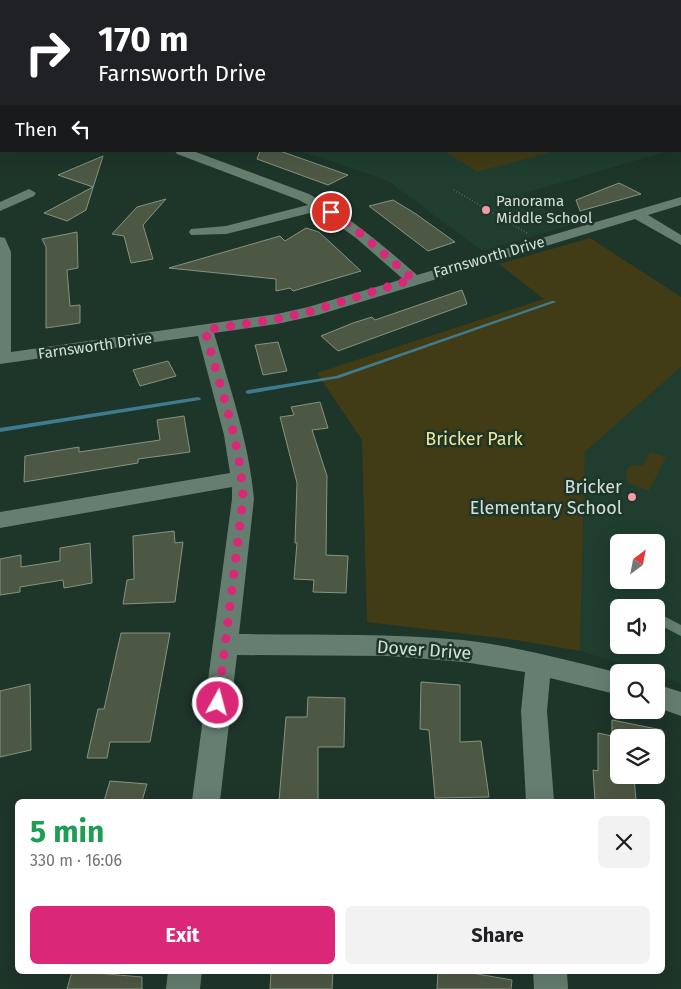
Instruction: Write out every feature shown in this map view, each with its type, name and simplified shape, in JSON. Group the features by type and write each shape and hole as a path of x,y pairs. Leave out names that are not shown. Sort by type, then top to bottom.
{"street":[{"path":"184,152 304,197 322,206 347,222 413,279"},
{"path":"0,207 29,192"},
{"name":"Farnsworth Drive","path":"1,359 277,319 312,311 413,279 681,200"},
{"path":"196,232 226,230 322,206"},
{"path":"636,214 681,241"},
{"path":"0,241 3,252 1,359"},
{"path":"205,330 237,452 242,478 243,499 206,799"},
{"path":"0,520 242,478"},
{"name":"Dover Drive","path":"226,644 389,646 464,651 538,664 610,682"},
{"path":"538,664 534,711 540,799"},
{"path":"665,698 681,704"},
{"path":"183,989 185,974"},
{"path":"550,974 551,989"}],"lane":[{"path":"665,622 681,631"}],"path":[{"path":"454,190 530,235"}],"shaded area":[{"name":"Panorama Middle School","path":"304,152 665,152 522,194 569,226 482,251 388,181"},
{"name":"Bricker Elementary School","path":"681,367 681,684 665,678 665,664 622,664 580,651 585,452"}],"green space":[{"path":"447,152 551,152 477,172"},
{"name":"Bricker Park","path":"590,238 681,297 681,367 585,452 580,651 516,640 367,622 362,440 317,373 544,299 499,264"},
{"path":"650,452 666,457 649,491 628,483 626,473 629,466 643,465"}],"building":[{"path":"260,152 283,152 348,175 328,185 257,159"},
{"path":"103,156 86,210 67,221 44,213 93,187 58,175"},
{"path":"619,183 641,194 580,211 576,200"},
{"path":"166,199 143,225 153,259 131,263 124,236 112,234 137,207"},
{"path":"393,200 455,242 428,251 369,206"},
{"path":"306,228 319,232 361,271 293,291 290,288 276,291 276,279 169,268 280,236 285,241"},
{"path":"77,232 78,268 67,270 70,306 80,305 80,323 46,328 46,247 42,239"},
{"path":"462,290 467,304 338,351 321,336 353,323 372,317 375,320"},
{"path":"278,342 287,371 263,375 255,345"},
{"path":"168,361 176,376 140,386 133,370"},
{"path":"320,402 328,428 312,430 327,476 326,555 348,556 346,593 313,592 314,580 294,579 297,543 295,543 297,483 280,417 294,415 291,407"},
{"path":"184,416 190,452 138,459 138,463 24,482 25,456 79,447 79,452 160,440 157,420"},
{"path":"174,531 175,543 183,542 175,602 123,604 127,580 134,579 133,536"},
{"path":"90,543 92,583 64,588 63,580 20,587 20,592 0,595 0,559 21,555 21,567 60,561 60,548"},
{"path":"121,633 170,633 150,742 110,742 107,758 87,758 98,709 104,709"},
{"path":"421,682 460,685 460,742 481,741 489,797 435,798 429,730 420,729"},
{"path":"30,684 31,750 0,757 0,691"},
{"path":"308,697 345,698 344,747 318,747 318,799 279,799 286,717 307,717"},
{"path":"612,720 657,729 612,729"},
{"path":"598,733 610,736 610,784 635,784 636,799 595,799 593,770 598,771"},
{"path":"110,781 147,784 143,799 105,799"},
{"path":"71,974 107,974 142,977 142,989 67,989"},
{"path":"271,974 333,974 332,989 270,989"},
{"path":"438,974 477,974 512,980 511,989 437,989"}],"waterway":[{"path":"248,392 337,377 554,302"},
{"path":"0,430 198,399"}],"place":[{"name":"Panorama Middle School","path":"486,210"},
{"name":"Bricker Elementary School","path":"632,497"}],"route":[{"path":"218,703 243,499 242,478 237,452 205,330 277,319 312,311 413,279 354,228 331,212"}]}
